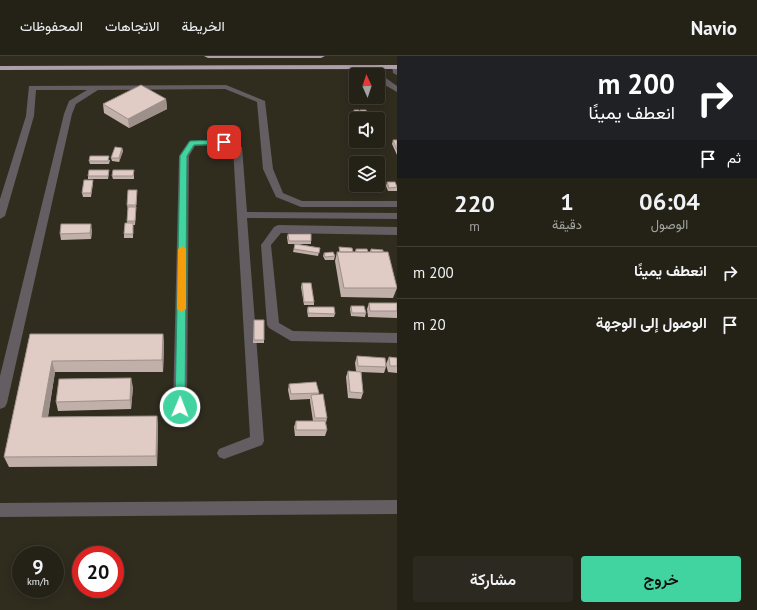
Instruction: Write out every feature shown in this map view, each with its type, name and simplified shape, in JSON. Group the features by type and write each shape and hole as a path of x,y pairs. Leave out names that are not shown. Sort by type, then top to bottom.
{"highway":[{"path":"208,56 321,56"},
{"path":"0,67 349,68"},
{"path":"385,69 396,69"}],"street":[{"path":"385,82 397,90"},
{"path":"0,216 30,116 32,88 226,87 260,101 268,169 279,195 301,204 397,204"},
{"path":"0,403 68,114 72,103 97,88"},
{"path":"180,407 184,156 192,143 224,142 237,147 257,441 224,453"},
{"path":"242,215 397,216"},
{"path":"397,231 278,229 266,245 273,325 291,336 397,338"},
{"path":"0,510 397,507"}],"building":[{"path":"141,85 166,99 128,119 103,104"},
{"path":"354,110 359,110 360,112 354,112"},
{"path":"360,110 366,110 367,112 361,112"},
{"path":"393,140 397,140 397,150"},
{"path":"115,147 122,148 119,158 111,158"},
{"path":"90,156 109,156 108,161 89,161"},
{"path":"89,170 109,170 108,176 88,176"},
{"path":"113,170 134,170 133,176 112,176"},
{"path":"84,180 93,180 91,193 82,193"},
{"path":"387,182 395,182 397,187 389,188"},
{"path":"128,190 137,190 136,205 127,205"},
{"path":"128,207 136,207 135,221 127,221"},
{"path":"125,223 133,223 133,234 124,234"},
{"path":"61,224 91,224 90,233 60,234"},
{"path":"288,234 311,234 311,241 289,241"},
{"path":"295,244 320,248 319,253 294,249"},
{"path":"339,247 352,248 353,252 340,252"},
{"path":"356,249 367,249 368,252 356,252"},
{"path":"371,249 383,250 383,252 371,252"},
{"path":"333,252 335,256 325,257 324,253"},
{"path":"337,252 388,252 397,288 344,288"},
{"path":"302,283 311,283 314,302 304,302"},
{"path":"369,303 397,303 397,311 370,311"},
{"path":"351,306 364,306 366,313 352,313"},
{"path":"308,307 334,307 335,314 308,313"},
{"path":"254,320 264,320 264,340 254,340"},
{"path":"30,334 163,334 162,360 52,361 42,417 157,416 156,456 4,457"},
{"path":"357,356 385,358 386,367 358,366"},
{"path":"389,357 397,358 397,366 390,366"},
{"path":"348,371 361,372 363,393 350,392"},
{"path":"131,378 130,400 56,402 59,379"},
{"path":"316,382 319,393 291,394 289,384"},
{"path":"323,394 327,418 315,418 311,395"},
{"path":"296,421 325,421 327,430 296,430"}],"slow traffic":[{"path":"181,309 182,249"}],"route":[{"path":"180,407 184,156 192,143 224,142"}]}
